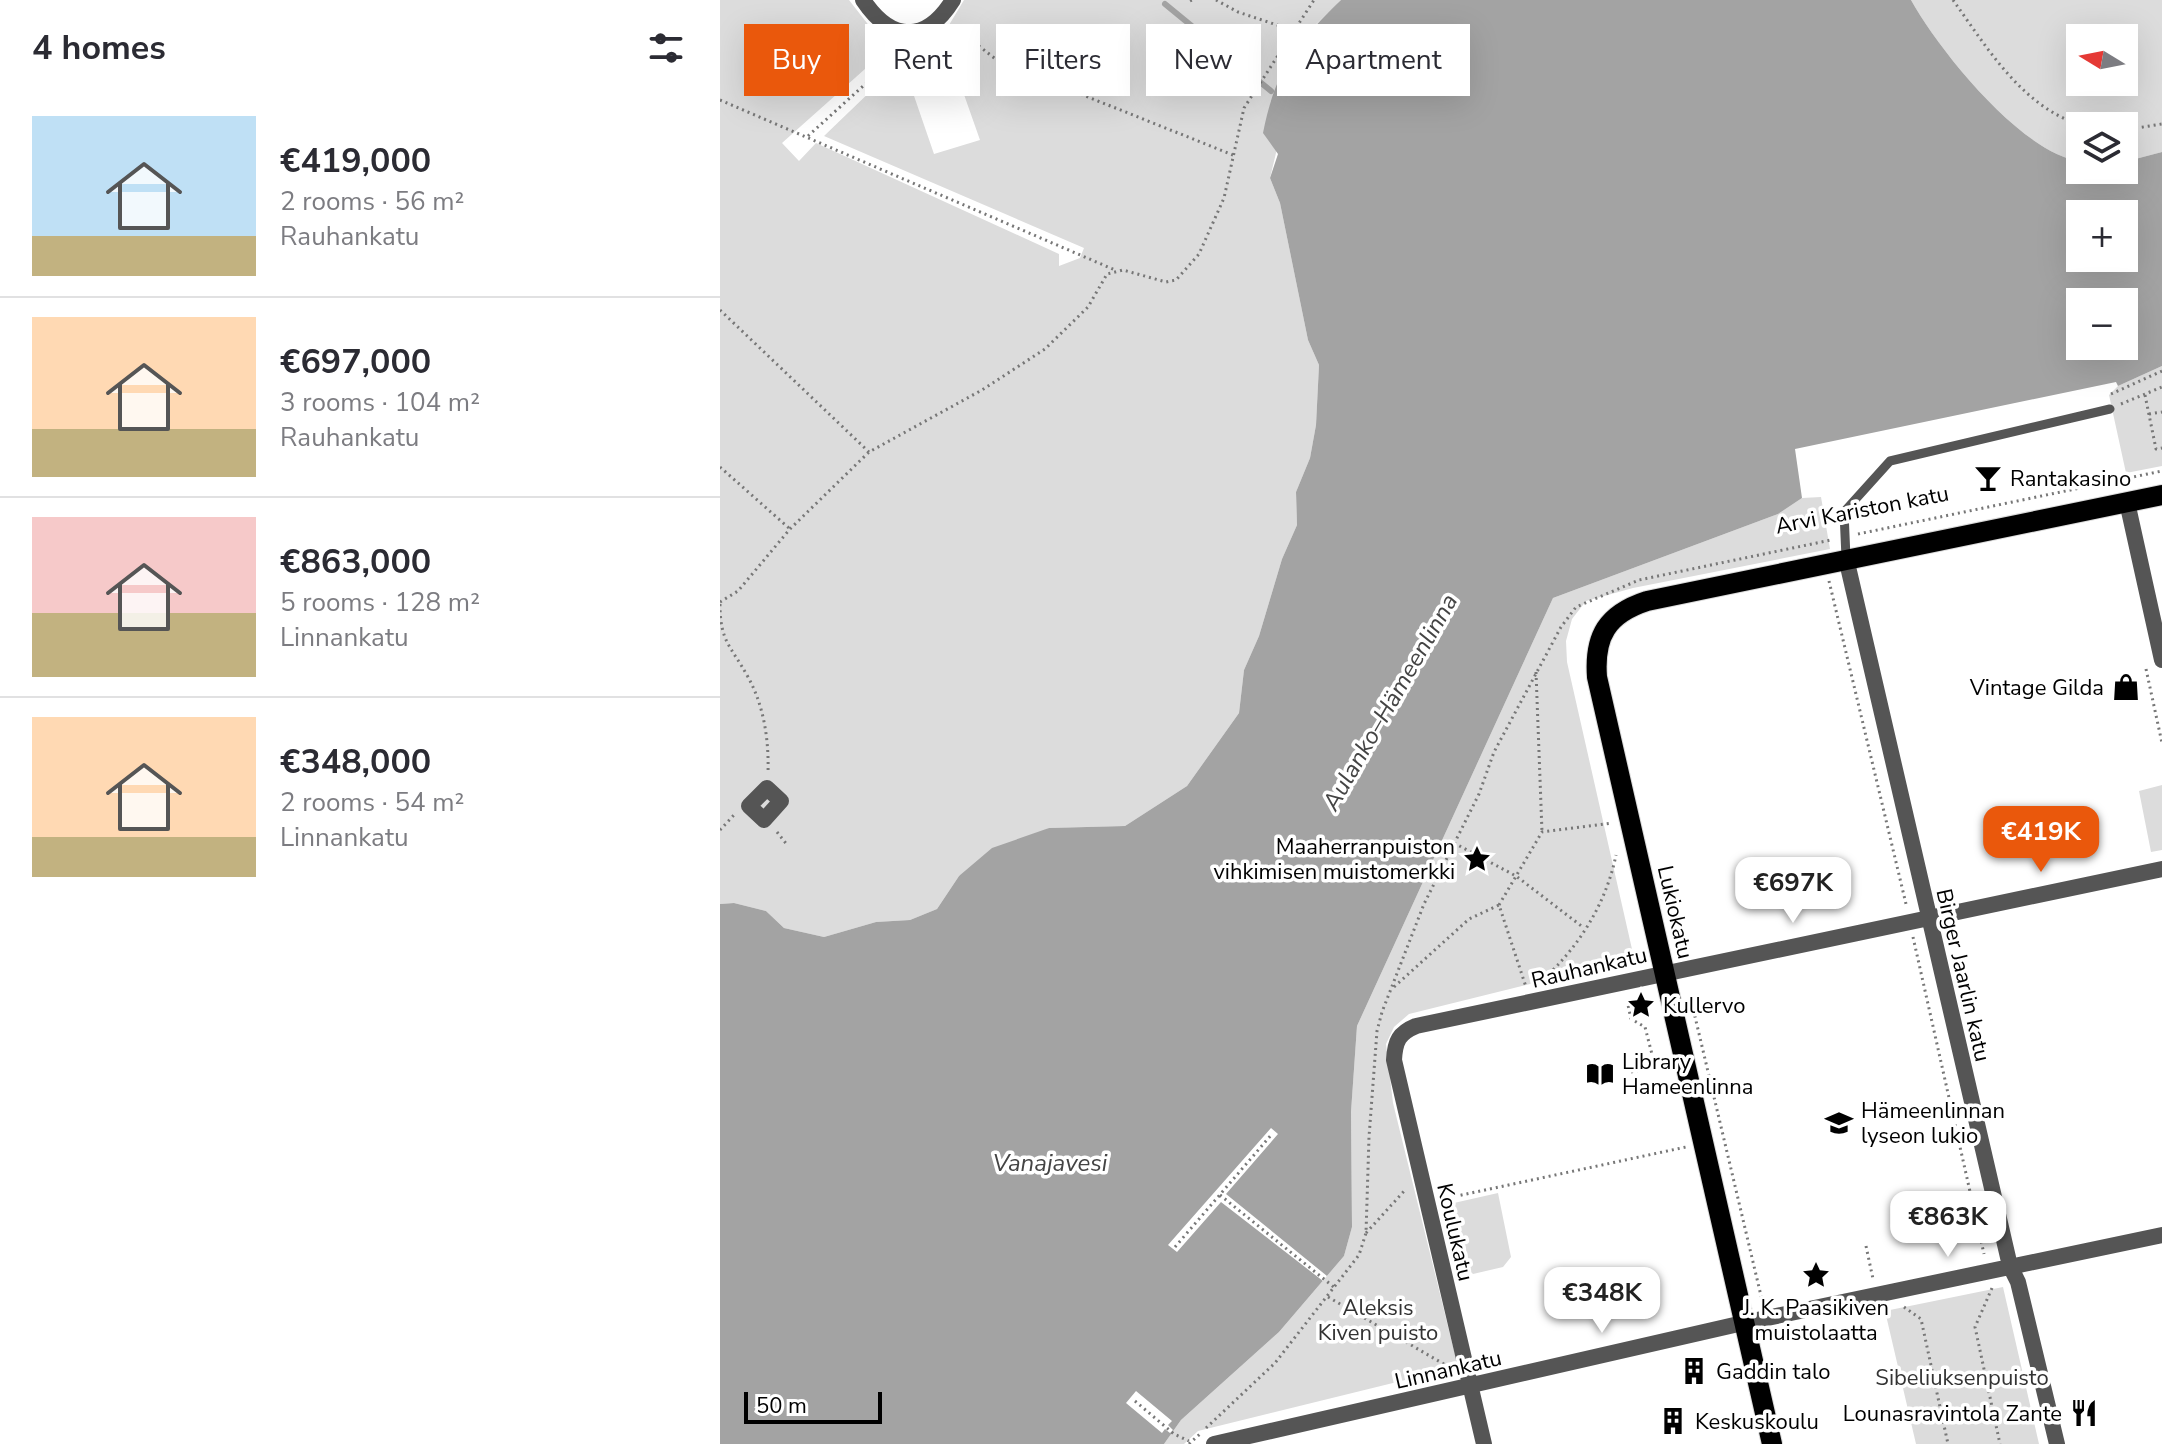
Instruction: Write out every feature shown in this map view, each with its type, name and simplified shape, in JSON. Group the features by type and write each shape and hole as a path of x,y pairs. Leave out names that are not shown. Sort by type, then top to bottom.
{"main road":[{"name":"Arvi Kariston katu","path":"1604,626 1629,607 1823,552 1846,558 2162,495"},
{"name":"Lukiokatu","path":"1604,626 1595,654 1597,677 1772,1444"}],"street":[{"path":"863,0 886,24"},
{"path":"934,24 943,17 953,0"},
{"path":"2127,502 2162,660"},
{"name":"Birger Jaarlin katu","path":"1846,558 2010,1266 2018,1282 2057,1444"},
{"name":"Rauhankatu","path":"1402,1032 1416,1026 1665,972 2162,869"},
{"name":"Koulukatu","path":"1402,1032 1395,1045 1394,1060 1484,1444"},
{"name":"Linnankatu","path":"1214,1444 1471,1387 1741,1314 1764,1318 2162,1235"}],"lane":[{"name":"Birger Jaarlin katu","path":"1846,558 1844,512 1890,461 2110,409"}],"path":[{"path":"1216,0 1238,12 1277,25"},
{"path":"1299,24 1314,0"},
{"path":"1953,0 2016,82 2046,109 2066,118"},
{"path":"943,17 998,61 1233,155"},
{"path":"720,100 1115,270 1166,282 1184,273 1214,226 1244,108 1277,60"},
{"path":"808,136 865,84"},
{"path":"2138,128 2162,124"},
{"path":"768,779 762,710 747,675 723,640 720,603 738,591 790,529 869,452 982,390 1045,349 1068,331 1088,307 1107,274 1115,270"},
{"path":"720,310 869,452"},
{"path":"2108,396 2162,371"},
{"path":"2110,409 2162,387"},
{"path":"2145,395 2156,449 2162,448"},
{"path":"2149,414 2162,412"},
{"path":"720,467 790,529"},
{"name":"Arvi Kariston katu","path":"1576,607 1639,580 1823,552 1846,537 2162,471"},
{"path":"1823,552 1906,906 1901,909"},
{"path":"1390,991 1469,919 1499,905 1542,832 1536,671"},
{"path":"720,830 745,807"},
{"path":"1542,832 1599,825"},
{"path":"1454,843 1516,876 1586,929"},
{"path":"1499,905 1528,992 1547,976 1586,929 1610,883 1616,855"},
{"path":"1912,933 1993,1286 1975,1327 2000,1444"},
{"path":"1670,994 1686,991 1695,1008 1764,1318"},
{"path":"1637,995 1626,998 1631,1019 1645,1027 1655,1066"},
{"path":"1631,1072 1669,1063"},
{"path":"1175,1247 1272,1134"},
{"path":"1442,1210 1440,1199 1688,1146"},
{"path":"1366,1233 1409,1186"},
{"path":"1220,1195 1336,1288"},
{"path":"1866,1246 1874,1282"},
{"path":"1328,1297 1455,1371"},
{"path":"1741,1314 1762,1300"},
{"path":"1901,1304 1921,1319 1948,1444"},
{"path":"1135,1401 1174,1434 1190,1442"}],"green space":[{"path":"720,0 849,0 868,24 865,24 865,69 849,83 849,24 744,24 744,96 835,96 782,143 799,161 816,143 1059,254 1059,266 1080,258 1084,248 824,136 866,96 914,96 934,154 980,140 964,96 980,96 980,24 950,24 964,0 1341,0 1316,24 1277,24 1277,96 1290,96 1270,178 1280,203 1308,340 1319,365 1316,425 1310,458 1296,492 1297,525 1282,559 1259,636 1244,670 1239,713 1187,786 1125,826 1049,828 959,876 937,909 910,920 876,922 824,937 784,928 766,911 734,903 720,904"},
{"path":"1911,0 2162,0 2162,152 2138,158 2138,112 2066,112 2066,157 2057,154 2008,120 1961,71"},
{"path":"2162,366 2162,466 2126,473 2109,395 2118,386"},
{"name":"Aleksis Kiven puisto","path":"1821,497 1830,549 1633,588 1586,601 1572,619 1566,641 1567,662 1634,958 1409,1014 1394,1027 1386,1044 1393,1103 1458,1367 1198,1431 1184,1444 1164,1444 1181,1420 1279,1332 1344,1256 1352,1227 1351,1112 1357,1026 1553,598 1778,514 1802,498"},
{"path":"2162,785 2162,850 2151,852 2139,791"},
{"path":"1498,1193 1511,1257 1503,1267 1473,1274 1458,1258 1445,1205"},
{"name":"Sibeliuksenpuisto","path":"2003,1287 2039,1444 1916,1444 1885,1311"}],"water":[{"name":"Vanajavesi","path":"1341,0 1911,0 1941,45 1984,96 2033,140 2066,157 2066,184 2138,184 2138,158 2162,152 2162,366 2118,386 2116,382 1795,449 1802,498 1778,514 1553,598 1357,1026 1351,1112 1352,1227 1344,1256 1279,1332 1181,1420 1164,1444 720,1444 720,904 734,903 766,911 784,928 824,937 876,922 910,920 937,909 959,876 992,848 1049,828 1125,826 1187,786 1239,713 1244,670 1259,636 1282,559 1297,525 1296,492 1310,458 1316,425 1319,365 1308,340 1280,203 1270,178 1278,154 1263,133 1274,92 1277,85 1277,96 1470,96 1470,24 1318,24"}],"pier":[{"path":"1271,1128 1278,1134 1226,1194 1327,1276 1323,1281 1221,1202 1177,1252 1168,1245"},
{"path":"1136,1391 1172,1421 1168,1425 1173,1430 1170,1433 1165,1429 1162,1433 1126,1403"}],"waterway":[{"path":"1165,4 1271,91"}],"place":[{"name":"Rantakasino","path":"1988,478"},
{"name":"Vintage Gilda","path":"2126,687"},
{"name":"Maaherranpuiston vihkimisen muistomerkki","path":"1477,859"},
{"name":"Kullervo","path":"1641,1005"},
{"name":"Library Hameenlinna","path":"1600,1074"},
{"name":"Hämeenlinnan lyseon lukio","path":"1839,1123"},
{"name":"J. K. Paasikiven muistolaatta","path":"1816,1275"},
{"name":"Gaddin talo","path":"1694,1371"},
{"name":"Lounasravintola Zante","path":"2084,1413"},
{"name":"Keskuskoulu","path":"1673,1421"}],"water label":[{"name":"Aulanko–Hämeenlinna","path":"1390,702"}]}
